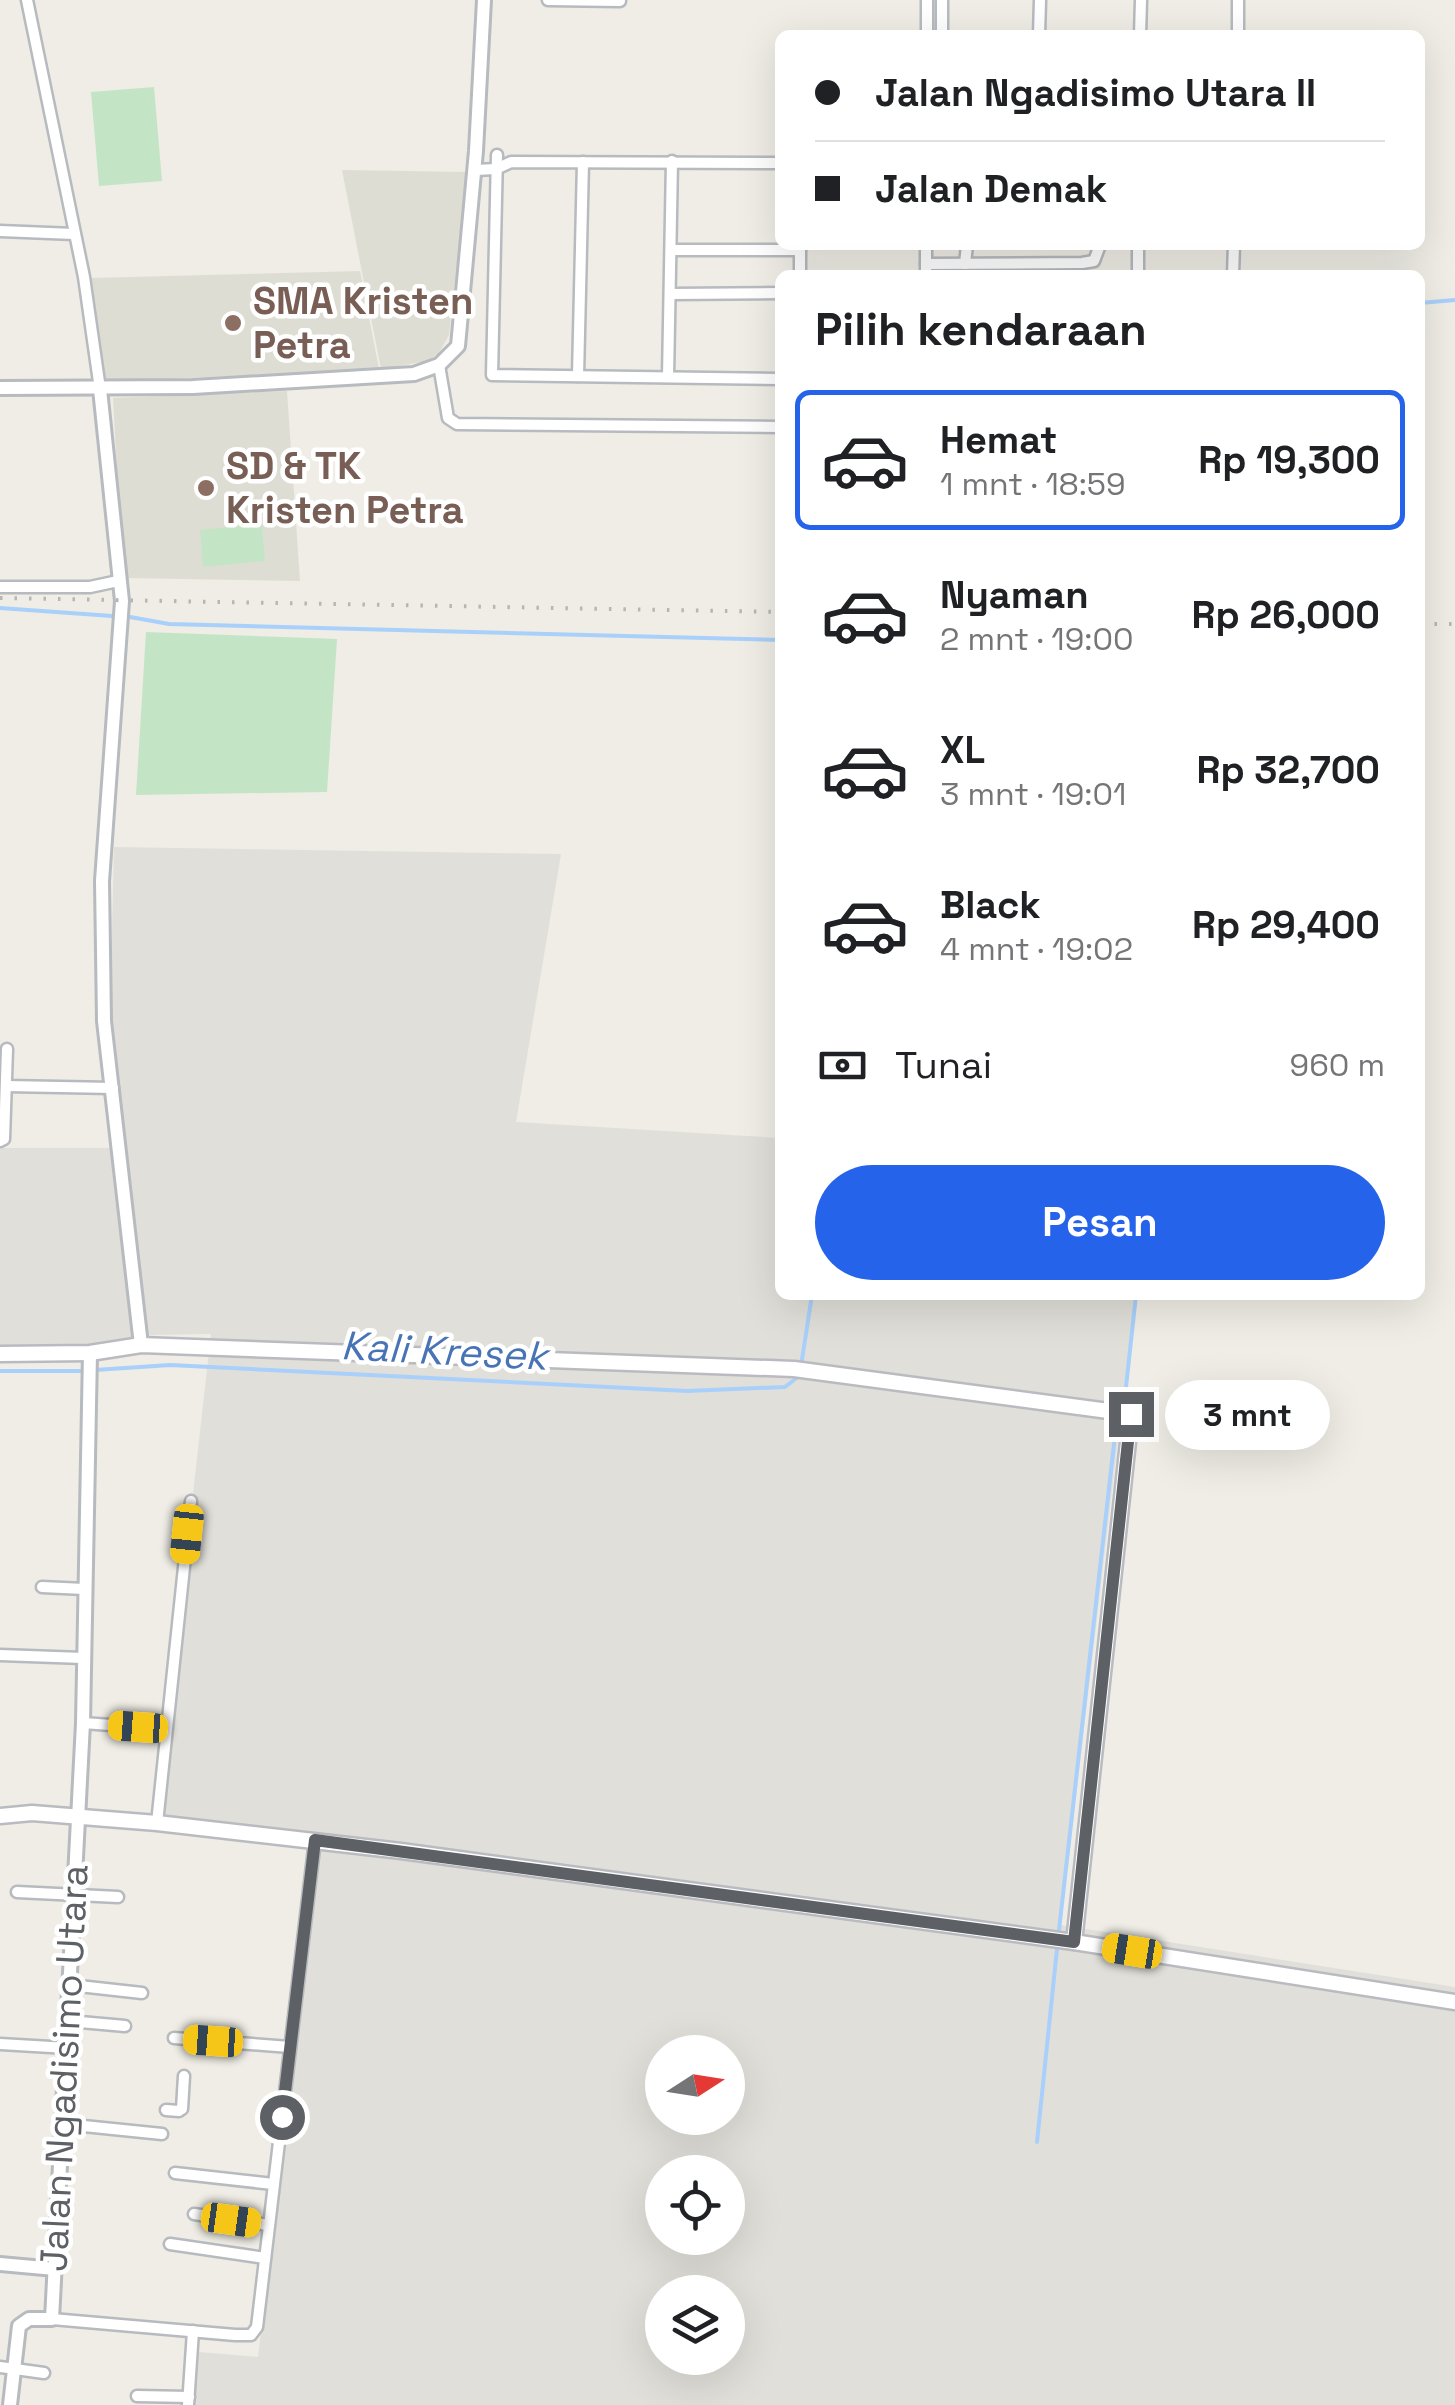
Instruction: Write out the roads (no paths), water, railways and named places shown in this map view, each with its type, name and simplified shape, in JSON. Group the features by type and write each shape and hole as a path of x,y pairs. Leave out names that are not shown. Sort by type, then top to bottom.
{"main road":[{"path":"0,1354 91,1362 141,1345 798,1369 1131,1414 1074,1942"},
{"path":"0,1816 32,1813 156,1822 315,1840 1074,1942 1455,2002"}],"street":[{"path":"26,0 74,234 100,390 121,616 101,956 141,1345"},
{"path":"0,388 100,390 414,374 439,365 458,346 475,170 484,0"},
{"path":"548,0 620,1"},
{"path":"926,30 927,0"},
{"path":"942,0 942,30"},
{"path":"1039,30 1040,0"},
{"path":"1140,0 1140,30"},
{"path":"1238,0 1238,30"},
{"path":"476,152 512,162"},
{"path":"497,155 490,370 496,377 775,379"},
{"path":"668,377 672,161"},
{"path":"475,170 496,169 512,162 775,162"},
{"path":"578,376 583,162"},
{"path":"0,231 74,234"},
{"path":"672,250 775,248"},
{"path":"965,264 966,250"},
{"path":"926,270 965,264 1082,263 1094,261 1098,250"},
{"path":"671,294 775,294"},
{"path":"439,365 448,418 457,424 775,428"},
{"path":"0,587 90,588 118,581"},
{"path":"0,1141 4,1139 7,1049"},
{"path":"6,1086 113,1088"},
{"name":"Jalan Ngadisimo Utara","path":"52,2318 68,2048 74,1817 82,1724 91,1362"},
{"path":"156,1822 190,1501"},
{"path":"42,1587 84,1589"},
{"path":"0,1655 83,1658"},
{"path":"82,1724 166,1729"},
{"path":"10,2405 7,2367 23,2320 52,2318 251,2335 261,2312 315,1840"},
{"path":"18,1892 118,1897"},
{"path":"70,1986 142,1992"},
{"path":"69,2021 125,2026"},
{"path":"174,2038 290,2047"},
{"path":"0,2044 68,2048"},
{"path":"166,2110 180,2110 184,2076"},
{"path":"64,2124 162,2134"},
{"path":"175,2173 273,2184"},
{"path":"194,2214 268,2225"},
{"path":"170,2244 265,2258"},
{"path":"0,2264 55,2269"},
{"path":"137,2396 188,2401 193,2331"},
{"path":"7,2367 44,2373"}],"waterway":[{"name":"Kali Kresek","path":"1425,303 1455,300"},
{"path":"0,608 112,616"},
{"path":"130,617 169,624 775,640"},
{"name":"Kali Kresek","path":"801,1366 811,1300"},
{"path":"1125,1396 1135,1300"},
{"name":"Kali Kresek","path":"95,1370 170,1365 687,1391 785,1387 799,1376"},
{"name":"Kali Kresek","path":"0,1371 85,1371"},
{"path":"1059,1930 1115,1435"},
{"path":"1037,2142 1057,1949"}],"railway":[{"path":"0,598 775,612"},
{"path":"1425,624 1455,624"}],"place":[{"name":"SMA Kristen Petra","path":"233,323"},
{"name":"SD & TK Kristen Petra","path":"206,488"}]}
